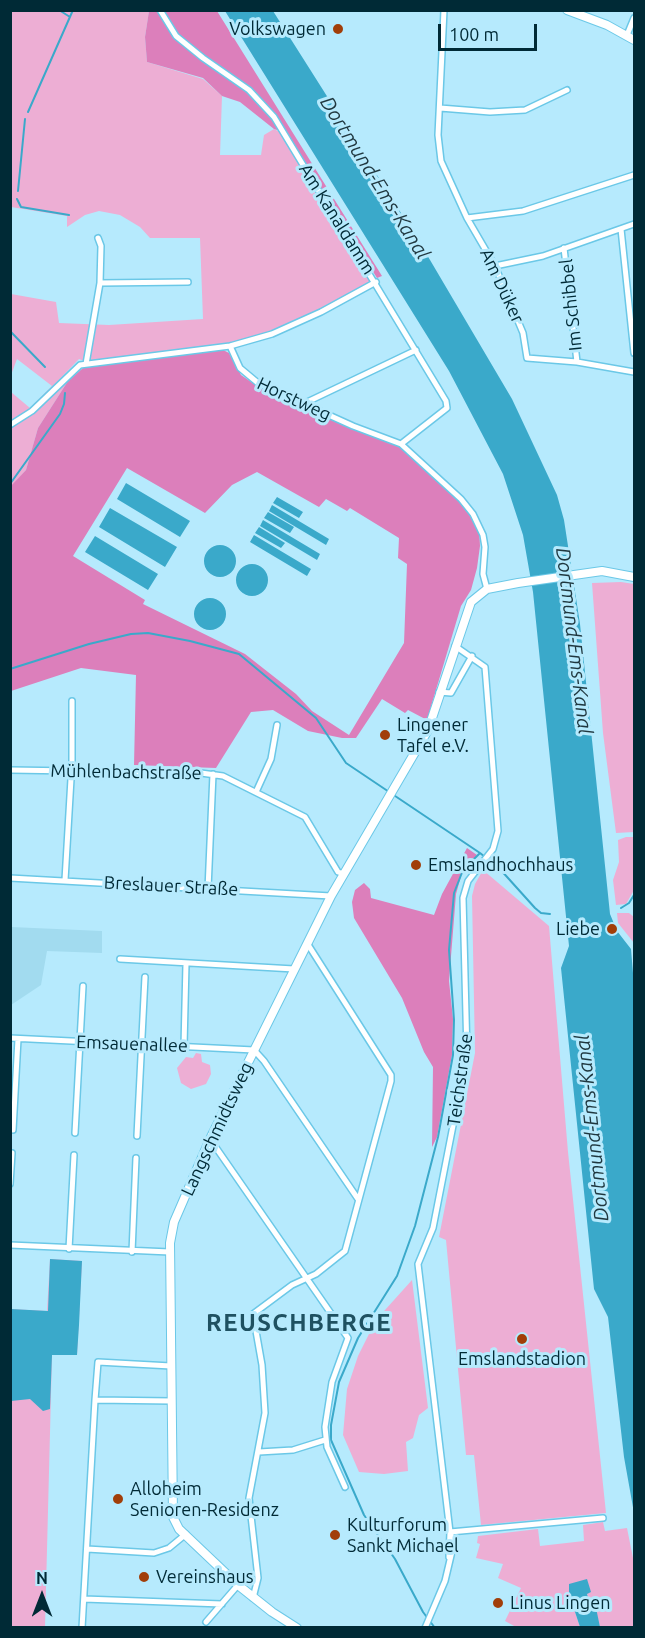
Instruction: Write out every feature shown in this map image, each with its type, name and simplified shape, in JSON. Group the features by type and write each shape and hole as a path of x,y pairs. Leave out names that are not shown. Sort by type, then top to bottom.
{"street":[{"name":"Am Kanaldamm","path":"160,10 176,36 261,100 285,134 376,282 446,401 447,408 401,444"},
{"name":"Am Düker","path":"444,10 438,135 441,161 467,218 495,266 523,333 527,358 577,362"},
{"path":"567,10 634,40"},
{"path":"627,35 634,18"},
{"path":"440,108 490,112 525,110 567,90"},
{"path":"467,218 523,211 634,175"},
{"path":"495,266 525,260 634,224"},
{"path":"621,229 634,353"},
{"path":"86,364 100,283 101,246 98,238"},
{"name":"Im Schibbel","path":"564,248 577,362"},
{"path":"100,283 188,282"},
{"path":"10,425 32,411 70,372 86,364 230,346 272,334 311,317 376,282"},
{"name":"Horstweg","path":"230,346 240,368 247,376 352,426 401,444 461,499 473,514 483,535 483,574 487,589"},
{"path":"304,403 416,350"},
{"path":"577,362 634,372"},
{"path":"487,589 585,573 610,571 634,577"},
{"name":"Langschmidtsweg","path":"297,1628 238,1585 186,1534 173,1517 170,1252 174,1222 210,1139 331,896 428,730 471,603 487,589"},
{"name":"Teichstraße","path":"426,1626 445,1581 450,1561 450,1532 418,1264 433,1228 463,1080 468,1038 464,898 468,881 493,849 498,831 485,667 455,646"},
{"path":"439,692 451,693 472,656"},
{"path":"65,880 72,701"},
{"path":"256,792 271,759 277,725"},
{"name":"Mühlenbachstraße","path":"10,770 213,774 256,792 305,817 338,872 344,874"},
{"path":"208,888 213,774"},
{"name":"Breslauer Straße","path":"10,878 331,896"},
{"path":"253,1598 258,1578 249,1498 264,1425 264,1395 260,1346 253,1314 306,1277 316,1274 345,1251 391,1075 307,943"},
{"path":"120,959 294,969"},
{"path":"184,1046 186,964"},
{"path":"137,1136 145,977"},
{"path":"75,1133 83,986"},
{"name":"Emsauenallee","path":"10,1038 254,1050"},
{"path":"13,1130 18,1039"},
{"path":"254,1050 264,1061 358,1200"},
{"path":"210,1139 348,1338 333,1382 325,1440 345,1487"},
{"path":"10,1184 12,1153"},
{"path":"69,1249 74,1155"},
{"path":"132,1252 136,1158"},
{"path":"10,1245 170,1252"},
{"path":"82,1628 98,1362 171,1365"},
{"path":"95,1400 172,1401"},
{"path":"259,1452 293,1450 325,1440"},
{"path":"450,1532 603,1518"},
{"path":"87,1549 154,1553 169,1548 186,1534"},
{"path":"206,1622 238,1585"},
{"path":"84,1599 222,1604"}],"shaded area":[{"path":"11,11 149,11 145,37 147,62 203,79 222,96 220,155 261,155 264,135 274,129 283,134 372,277 370,282 320,310 272,331 223,345 87,362 79,359 54,385 68,381 38,428 26,470 11,487 11,392 30,408 52,386 17,359 11,375 11,294 56,302 59,323 109,325 203,319 200,238 150,238 140,227 120,215 99,211 85,215 67,227 67,216 11,207"},
{"path":"149,11 217,11 382,276 377,278 287,133 274,129 240,102 222,96 203,78 147,62 145,37"},
{"path":"223,350 229,353 241,375 257,386 406,447 461,499 479,526 480,546 477,568 471,590 461,606 427,720 408,710 405,713 382,699 356,738 342,738 308,731 273,710 251,712 216,768 134,765 136,675 81,668 11,691 10,487 26,470 38,428 68,381 83,368","holes":["127,468 205,513 232,485 257,472 319,507 326,499 347,511 350,508 399,538 398,558 407,564 404,643 349,735 312,711 296,694 245,654 143,604 145,600 73,556"]},
{"path":"592,583 634,584 634,832 616,833 603,733"},
{"path":"634,837 634,890 626,904 616,905 613,880 619,862 618,840"},
{"path":"467,848 477,855 463,869 456,894 449,981 453,1019 452,1055 437,1137 432,1147 433,1067 424,1052 402,998 354,918 352,902 355,890 364,883 370,889 371,898 434,915 442,894"},
{"name":"Emslandstadion","path":"483,870 549,926 568,1152 606,1513 481,1525 474,1455 466,1455 446,1240 439,1237 475,1053 472,896 475,884"},
{"path":"617,913 629,913 634,917 634,943 618,923"},
{"path":"11,927 102,931 102,953 47,951 41,985 11,1005"},
{"path":"196,1053 201,1054 202,1062 210,1065 211,1074 206,1084 191,1089 181,1083 177,1068 186,1057 193,1058"},
{"path":"50,1259 82,1261 77,1355 52,1355 45,1627 11,1627 10,1309 47,1311"},
{"path":"412,1280 428,1408 419,1415 413,1438 406,1442 408,1471 384,1474 359,1472 343,1435 347,1389 358,1356 376,1320"},
{"path":"603,1522 605,1531 627,1528 634,1563 634,1627 600,1627 594,1603 590,1604 587,1594 587,1579 585,1601 587,1605 574,1609 580,1627 516,1627 505,1621 521,1588 498,1578 503,1564 476,1558 480,1544 477,1543 478,1536 538,1529 540,1546 584,1541 583,1525"}],"water":[{"name":"Dortmund-Ems-Kanal","path":"225,11 273,11 420,243 512,399 557,495 564,520 580,624 610,914 617,931 631,949 634,985 634,1513 624,1457 608,1317 594,1289 561,968 569,946 533,592 523,535 503,474 449,371"},
{"path":"126,483 190,521 180,537 117,499"},
{"path":"277,497 303,512 299,518 273,503"},
{"path":"272,505 329,539 326,545 269,511"},
{"path":"110,508 177,547 165,567 99,527"},
{"path":"268,512 294,527 290,533 264,518"},
{"path":"263,520 320,554 317,560 260,526"},
{"path":"259,527 285,543 281,548 255,533"},
{"path":"254,535 311,569 307,576 250,542"},
{"path":"95,536 158,574 148,590 85,552"},
{"path":"220,545 232,549 236,561 232,573 220,577 208,573 204,561 208,549"},
{"path":"252,564 264,568 268,580 264,592 252,596 240,592 236,580 240,568"},
{"path":"210,598 222,602 226,614 222,626 210,630 198,626 194,614 198,602"},
{"path":"50,1259 82,1261 77,1355 52,1355 50,1409 43,1411 30,1399 11,1401 11,1309 48,1311"},
{"path":"587,1579 591,1592 587,1594 590,1604 595,1603 600,1627 580,1627 574,1609 587,1604 585,1601 573,1604 569,1592 569,1584"}],"waterway":[{"path":"59,10 70,17"},
{"path":"28,112 73,10"},
{"path":"18,191 25,119"},
{"path":"17,199 21,207 69,215"},
{"path":"10,331 45,367"},
{"path":"10,484 60,414 65,393"},
{"path":"10,669 89,644 131,634 148,633 239,654 316,718 346,763 480,853 499,868 535,908 541,913 550,914"},
{"path":"435,1628 423,1612 395,1559 364,1515 331,1440 331,1425 339,1382 358,1338 397,1276 415,1226 438,1137 453,1055 454,1020 449,950 454,893 463,870 480,853"},
{"path":"621,908 629,903 634,895"}],"place":[{"name":"Volkswagen","path":"338,29"},
{"name":"Lingener Tafel e.V.","path":"385,735"},
{"name":"Emslandhochhaus","path":"416,865"},
{"name":"Liebe","path":"612,929"},
{"name":"Emslandstadion","path":"522,1339"},
{"name":"Alloheim Senioren-Residenz","path":"118,1499"},
{"name":"Kulturforum Sankt Michael","path":"335,1535"},
{"name":"Vereinshaus","path":"144,1577"},
{"name":"Linus Lingen","path":"498,1603"}],"district":[{"name":"REUSCHBERGE","path":"299,1323"}]}
